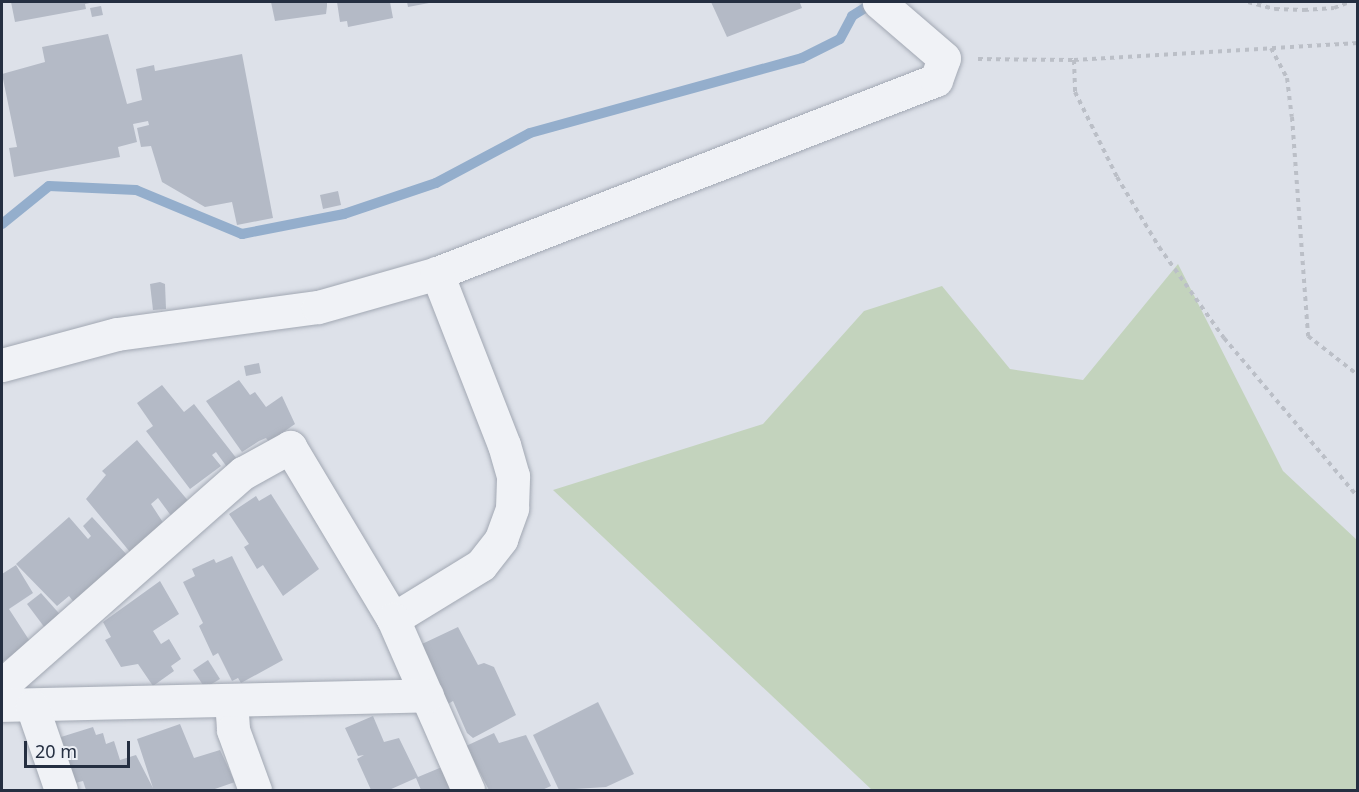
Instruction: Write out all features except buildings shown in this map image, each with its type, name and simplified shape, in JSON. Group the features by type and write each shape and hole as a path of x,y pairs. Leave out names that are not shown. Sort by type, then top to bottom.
{"street":[{"path":"2,365 117,334 318,307 437,273 936,80 944,58 883,4"},
{"path":"393,619 481,565 501,539 512,508 513,476 504,445 437,273"},
{"path":"2,693 9,679 243,473 290,447 393,619 468,790"},
{"path":"61,790 17,705 427,695"},
{"path":"231,700 233,730 255,790"}],"path":[{"path":"1248,2 1275,9 1304,10 1334,8 1350,2"},
{"path":"944,58 1074,60 1358,43"},
{"path":"1271,48 1287,78 1292,117 1308,336 1358,375"},
{"path":"1074,60 1075,92 1117,177 1159,247 1224,338 1358,497"}],"green space":[{"path":"1178,264 1283,471 1357,540 1357,790 872,790 553,490 763,424 864,311 942,286 1010,369 1083,380"}],"waterway":[{"path":"2,224 49,186 136,190 242,234 344,214 436,183 530,133 802,58 840,39 852,16 874,2"}]}
